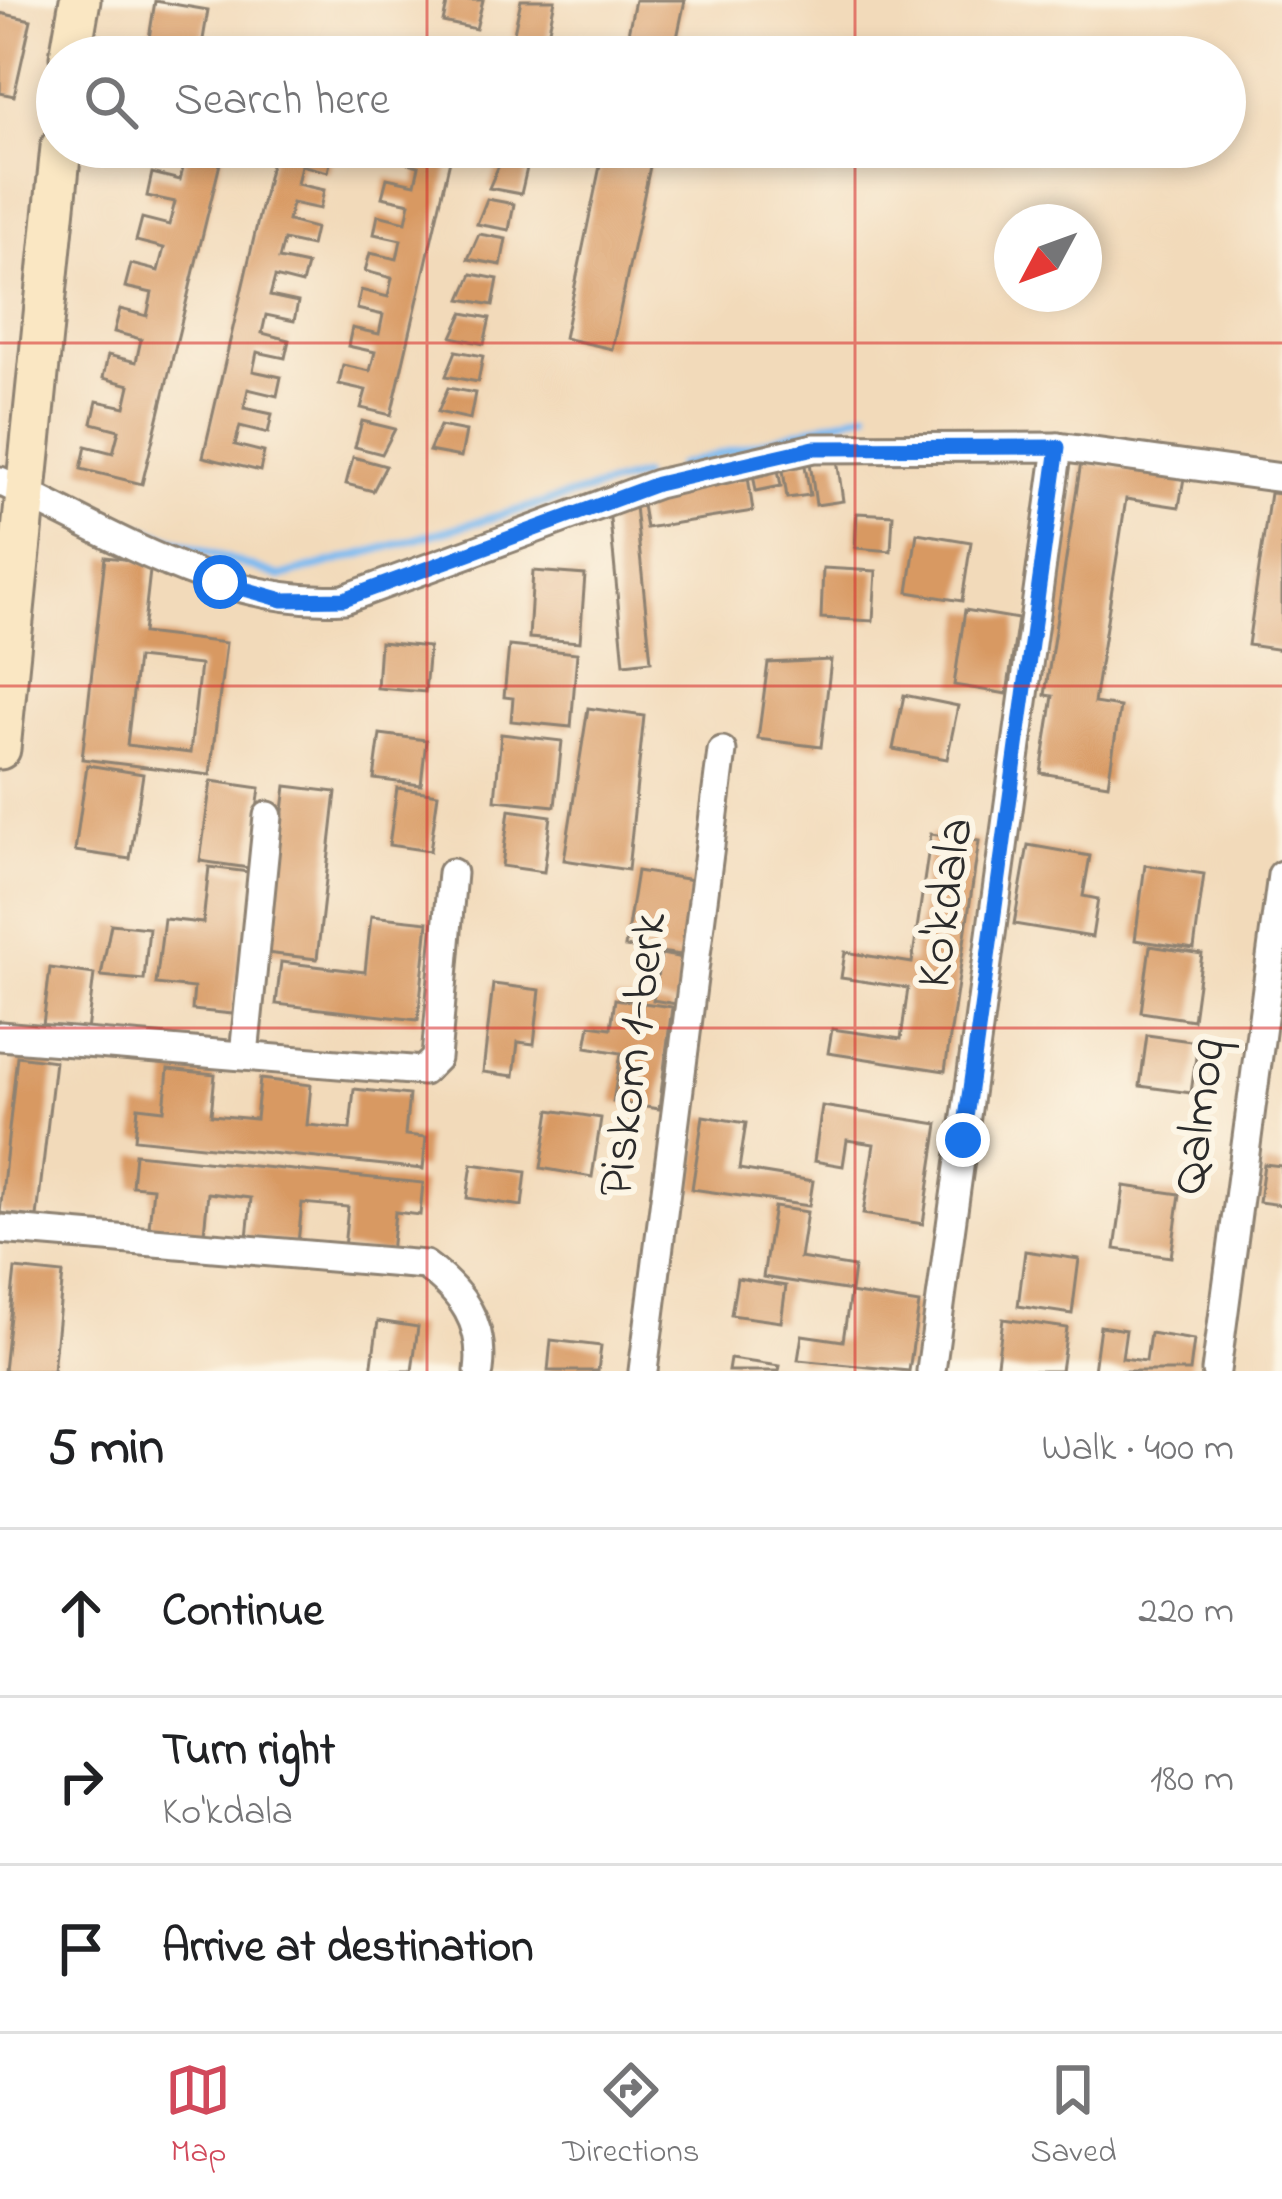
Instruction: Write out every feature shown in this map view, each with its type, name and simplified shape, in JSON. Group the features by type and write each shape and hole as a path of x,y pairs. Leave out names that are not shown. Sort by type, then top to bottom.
{"street":[{"path":"74,36 80,0"},
{"path":"0,749 14,487 58,168"},
{"path":"14,487 246,592 314,601 363,592 657,484 814,448 1058,447 1282,478"},
{"name":"Ko'kdala","path":"931,1371 1058,447"},
{"name":"Piskom 1-berk","path":"644,1371 722,751"},
{"path":"244,1055 268,816"},
{"path":"0,1036 423,1071 436,1058 452,873"},
{"name":"Qalmoq","path":"1216,1371 1282,875"},
{"path":"0,1228 425,1265 454,1287 468,1310 482,1344 479,1371"}],"building":[{"path":"448,0 483,0 476,29 443,22"},
{"path":"521,0 555,0 548,36 513,36"},
{"path":"635,0 685,0 677,36 627,36"},
{"path":"155,1 208,10 204,36 149,36"},
{"path":"0,13 31,20 14,96 0,93"},
{"path":"183,168 219,168 142,484 81,469 86,446 113,453 119,430 92,423 97,401 125,407 130,385 103,378 108,355 136,362 141,339 114,332 120,309 147,316 152,293 125,287 131,264 158,271 164,248 136,241 142,218 169,225 175,202 147,196 152,173 180,180"},
{"path":"270,168 300,168 297,184 324,190 320,209 292,203 288,221 315,228 311,246 284,240 279,259 307,265 302,284 275,277 270,296 298,302 294,321 266,315 262,333 289,340 285,358 257,352 253,371 281,377 277,396 248,389 244,408 272,414 268,433 240,426 235,445 264,452 260,471 203,457"},
{"path":"419,168 448,168 391,415 361,408 366,390 339,384 343,365 370,371 375,352 348,346 352,328 379,334 383,315 357,309 361,290 388,297 392,278 365,271 370,253 397,259 401,240 374,234 378,215 406,222 410,203 382,197 387,178 415,184"},
{"path":"498,168 527,168 521,194 489,188"},
{"path":"600,168 650,168 612,349 564,338"},
{"path":"487,199 514,204 509,230 477,224"},
{"path":"479,234 506,239 501,265 468,259"},
{"path":"472,274 498,279 493,305 461,299"},
{"path":"463,313 490,318 484,344 452,337"},
{"path":"456,351 483,356 478,382 446,376"},
{"path":"448,388 475,393 470,419 438,412"},
{"path":"362,421 395,429 382,454 355,447"},
{"path":"440,426 466,431 461,457 429,451"},
{"path":"353,457 386,466 373,491 346,484"},
{"path":"837,459 843,501 816,505 810,462"},
{"path":"804,460 810,495 787,498 782,463"},
{"path":"1081,462 1184,478 1179,507 1126,499 1094,703 1120,707 1108,784 1041,773 1053,696 1045,695"},
{"path":"777,464 781,486 756,491 752,468"},
{"path":"748,477 753,511 646,528 640,494"},
{"path":"1270,493 1282,494 1282,650 1248,645"},
{"path":"635,506 651,661 624,664 609,509"},
{"path":"857,513 893,515 891,551 855,548"},
{"path":"917,533 971,542 962,601 908,592"},
{"path":"105,557 151,562 143,633 226,643 210,775 82,759","holes":["137,658 200,665 190,753 127,745"]},
{"path":"823,568 876,571 873,621 821,618"},
{"path":"533,571 585,575 580,642 529,638"},
{"path":"965,610 1018,619 1007,694 954,685"},
{"path":"380,642 429,647 425,692 377,688"},
{"path":"509,646 577,653 571,727 511,721 513,698 504,697"},
{"path":"831,660 821,747 758,739 768,663"},
{"path":"904,695 958,706 947,759 893,749"},
{"path":"588,708 644,716 628,870 564,860"},
{"path":"380,734 426,740 421,785 374,779"},
{"path":"501,734 562,741 555,806 495,800"},
{"path":"87,765 143,774 130,859 75,851"},
{"path":"211,781 260,788 249,868 200,861"},
{"path":"286,786 336,792 317,959 266,953"},
{"path":"397,788 438,794 430,851 389,845"},
{"path":"509,810 551,816 544,872 502,866"},
{"path":"931,834 979,841 945,1071 828,1053 832,1029 901,1039 908,988 841,978 845,952 912,963"},
{"path":"1028,845 1090,856 1083,896 1098,899 1092,937 1014,924"},
{"path":"1145,865 1204,874 1194,949 1135,940"},
{"path":"209,867 249,872 233,1014 192,1010 194,988 156,984 164,919 203,923"},
{"path":"637,871 693,880 681,955 625,947"},
{"path":"371,916 428,922 418,1020 276,1004 281,962 365,972"},
{"path":"111,924 149,928 144,980 101,976"},
{"path":"1150,946 1202,954 1193,1020 1141,1012"},
{"path":"661,954 683,958 676,1004 653,1000"},
{"path":"50,968 94,974 87,1031 43,1025"},
{"path":"493,984 540,990 534,1044 518,1042 514,1076 483,1072"},
{"path":"615,999 672,1007 659,1109 613,1102 621,1053 586,1047 590,1025 611,1028"},
{"path":"1147,1035 1198,1042 1191,1093 1140,1086"},
{"path":"17,1056 55,1061 37,1217 0,1213"},
{"path":"168,1069 215,1074 211,1115 256,1119 260,1079 311,1085 307,1125 350,1129 354,1089 409,1095 405,1135 426,1137 423,1169 135,1139 138,1107 164,1110"},
{"path":"822,1106 938,1124 923,1224 863,1214 874,1144 847,1140 843,1166 814,1161"},
{"path":"550,1110 601,1118 592,1177 541,1168"},
{"path":"703,1116 746,1123 739,1169 813,1181 809,1206 692,1189"},
{"path":"135,1154 423,1183 420,1215 395,1212 391,1253 344,1248 348,1207 302,1203 298,1243 247,1238 251,1198 208,1193 204,1233 149,1227 153,1188 132,1186"},
{"path":"472,1164 526,1172 522,1206 467,1198"},
{"path":"1264,1164 1282,1166 1282,1205 1259,1202"},
{"path":"1124,1186 1180,1194 1171,1257 1115,1249"},
{"path":"774,1207 807,1212 800,1258 854,1267 851,1291 763,1277"},
{"path":"1025,1251 1079,1259 1072,1314 1018,1306"},
{"path":"15,1269 63,1274 53,1371 4,1371"},
{"path":"737,1278 786,1286 781,1322 731,1315"},
{"path":"850,1293 919,1304 909,1371 798,1360 802,1335 843,1341"},
{"path":"1003,1319 1067,1328 1061,1371 996,1371"},
{"path":"378,1321 418,1327 412,1371 371,1371"},
{"path":"1100,1326 1126,1330 1122,1358 1146,1361 1150,1333 1194,1340 1190,1371 1094,1371"},
{"path":"551,1340 601,1346 598,1371 548,1371"},
{"path":"730,1359 780,1366 779,1371 728,1371"}],"waterway":[{"path":"678,466 867,412"},
{"path":"82,508 280,577 641,476"}],"route":[{"path":"220,582 283,600 344,599 657,484 814,448 1058,447 963,1140"}]}
